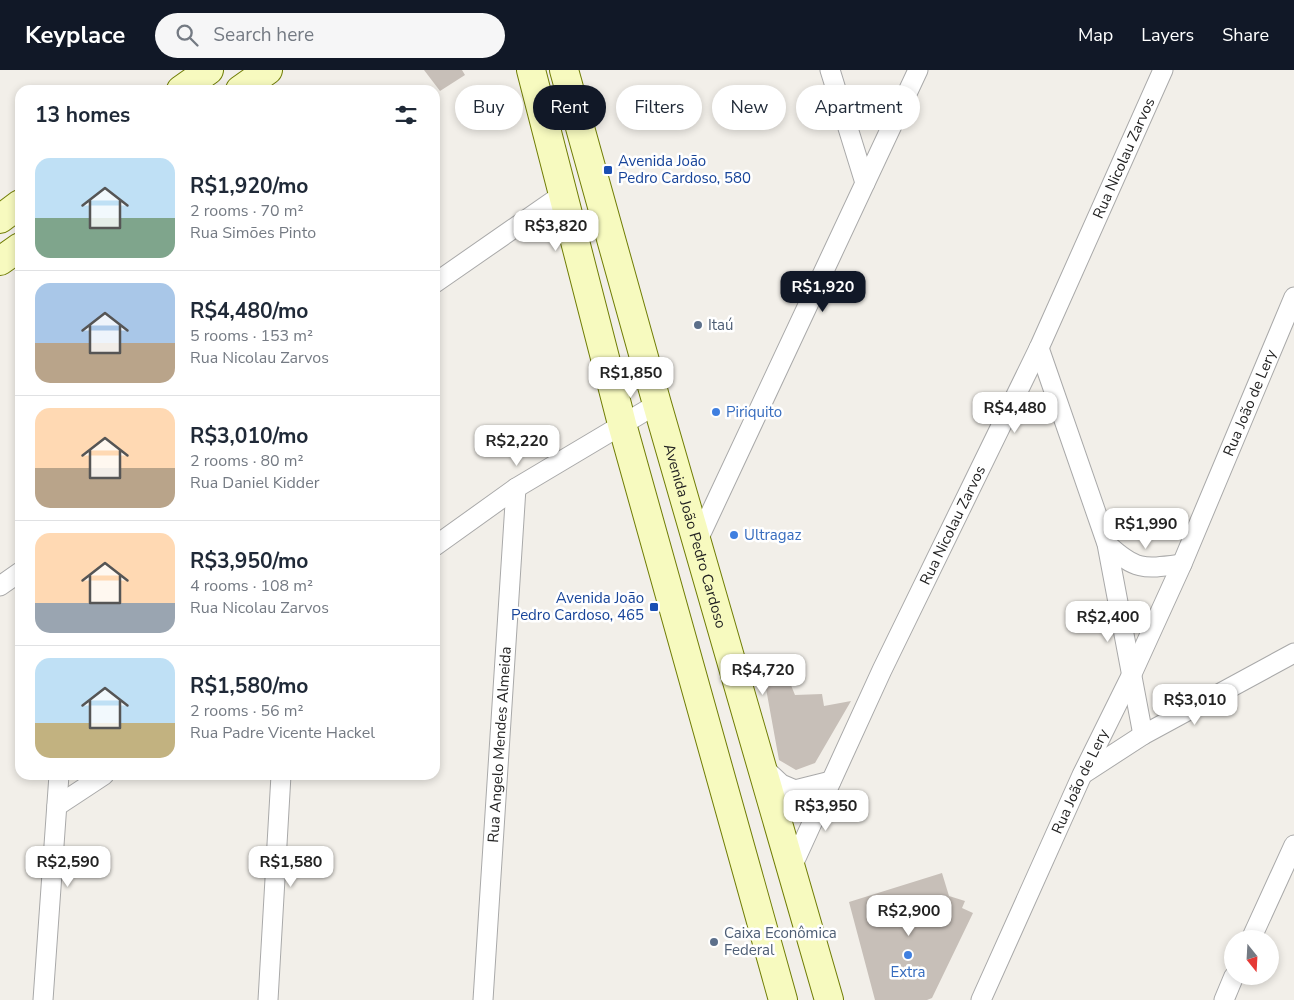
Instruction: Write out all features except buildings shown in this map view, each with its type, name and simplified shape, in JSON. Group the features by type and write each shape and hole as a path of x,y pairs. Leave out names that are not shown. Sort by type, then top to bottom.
{"main road":[{"path":"188,85 209,70"},
{"path":"247,85 268,70"},
{"path":"531,70 622,424 782,1000"},
{"name":"Avenida João Pedro Cardoso","path":"564,70 657,404 829,1000"},
{"path":"0,219 15,208"},
{"path":"0,261 15,250"}],"street":[{"path":"830,70 865,183"},
{"path":"697,542 918,70"},
{"name":"Rua Nicolau Zarvos","path":"791,869 882,670 1039,348 1163,70"},
{"path":"440,280 563,194"},
{"name":"Rua João de Lery","path":"981,1000 1082,775 1131,676 1182,564 1294,297"},
{"path":"1039,348 1107,544 1143,735"},
{"path":"440,542 516,488 657,404"},
{"name":"Rua Angelo Mendes Almeida","path":"483,1000 516,488"},
{"path":"1107,544 1122,558 1132,564 1146,567 1182,564"},
{"path":"1082,775 1143,735 1294,653"},
{"path":"761,765 782,784 796,790 831,781"},
{"path":"43,1000 59,780"},
{"path":"57,806 96,780"},
{"path":"268,1000 281,780"},
{"path":"1256,930 1294,845"},
{"path":"1224,1000 1230,985"}],"place":[{"name":"Avenida João Pedro Cardoso, 580","path":"608,170"},
{"name":"Itaú","path":"698,325"},
{"name":"Piriquito","path":"716,412"},
{"name":"Ultragaz","path":"734,535"},
{"name":"Avenida João Pedro Cardoso, 465","path":"654,607"},
{"name":"Caixa Econômica Federal","path":"714,942"},
{"name":"Extra","path":"908,955"}]}
